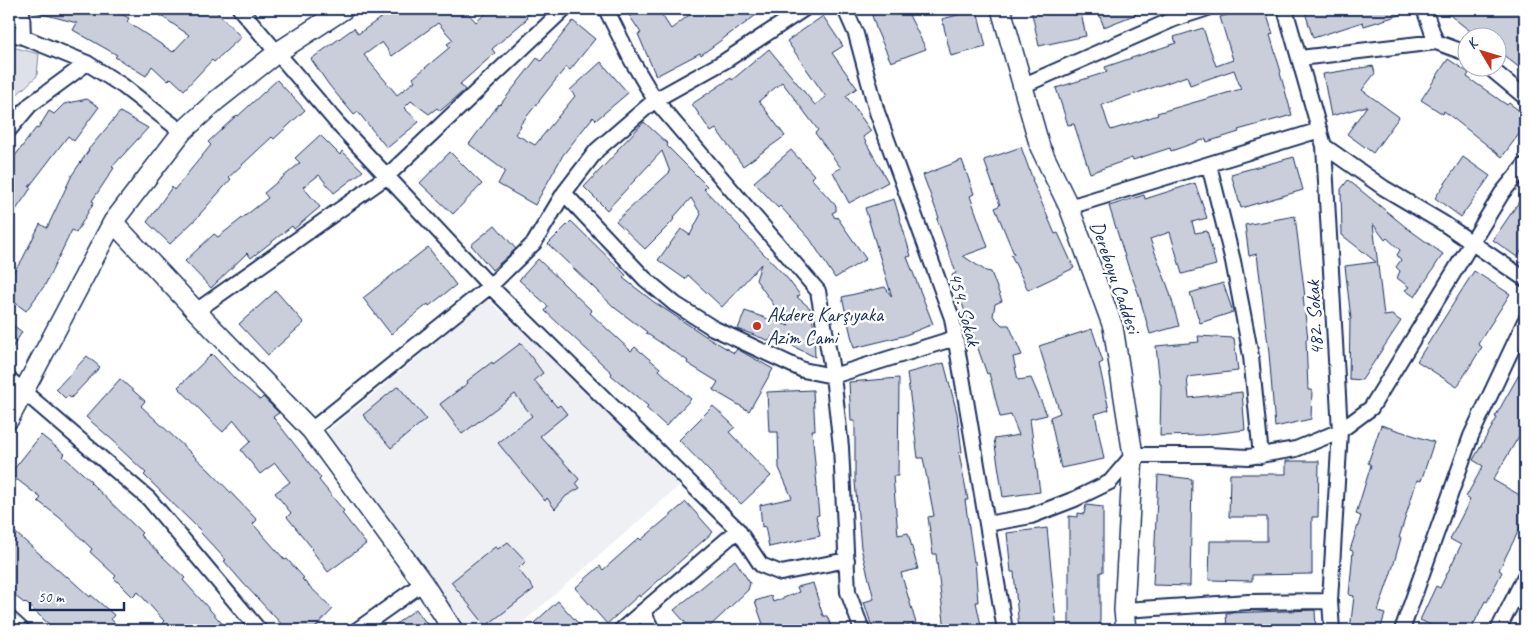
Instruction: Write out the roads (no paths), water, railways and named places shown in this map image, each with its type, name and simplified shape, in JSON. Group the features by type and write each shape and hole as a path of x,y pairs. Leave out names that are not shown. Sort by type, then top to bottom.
{"street":[{"path":"22,9 24,37"},
{"path":"240,9 386,177 490,286 738,530 761,565 781,573 847,560"},
{"path":"9,419 16,385 113,222 182,132 217,100 278,52 344,9"},
{"path":"196,311 386,177 564,9"},
{"path":"606,9 632,61 655,100 818,291 833,376 841,447 848,592 862,630"},
{"path":"311,430 490,286 534,243 564,193 597,150 655,100 725,61 804,9"},
{"name":"454. Sokak","path":"845,9 856,34 877,112 952,318 1005,630"},
{"name":"Dereboyu Caddesi","path":"1001,9 1040,147 1068,207 1113,327 1133,454 1124,610 1126,630"},
{"path":"1022,86 1172,14 1205,9"},
{"name":"482. Sokak","path":"1285,9 1324,146 1340,431 1330,601 1332,630"},
{"path":"1424,9 1436,42"},
{"path":"9,33 24,37 87,63 123,86 182,132"},
{"path":"1300,58 1436,42 1456,49"},
{"path":"9,130 30,105 87,63"},
{"path":"1502,78 1525,97"},
{"path":"1068,207 1320,130"},
{"path":"1324,146 1384,188 1444,223 1525,279"},
{"path":"1209,165 1233,260 1251,356 1261,456"},
{"path":"987,524 1031,516 1075,499 1110,482 1133,454 1261,456 1296,449 1340,431 1371,408 1502,193 1525,165"},
{"path":"564,193 645,279 675,304 713,328 803,370 833,376 955,338"},
{"path":"113,222 311,430 423,583 453,630"},
{"path":"1402,630 1471,436 1525,321"},
{"path":"16,385 149,499 259,630"},
{"path":"621,630 738,530"},
{"path":"1498,630 1525,576"},
{"path":"357,630 423,583"},
{"path":"1124,610 1249,602 1330,601"},
{"path":"643,611 652,630"},
{"path":"9,618 22,630"}],"place":[{"name":"Akdere Karşıyaka Azim Cami","path":"757,326"}]}
